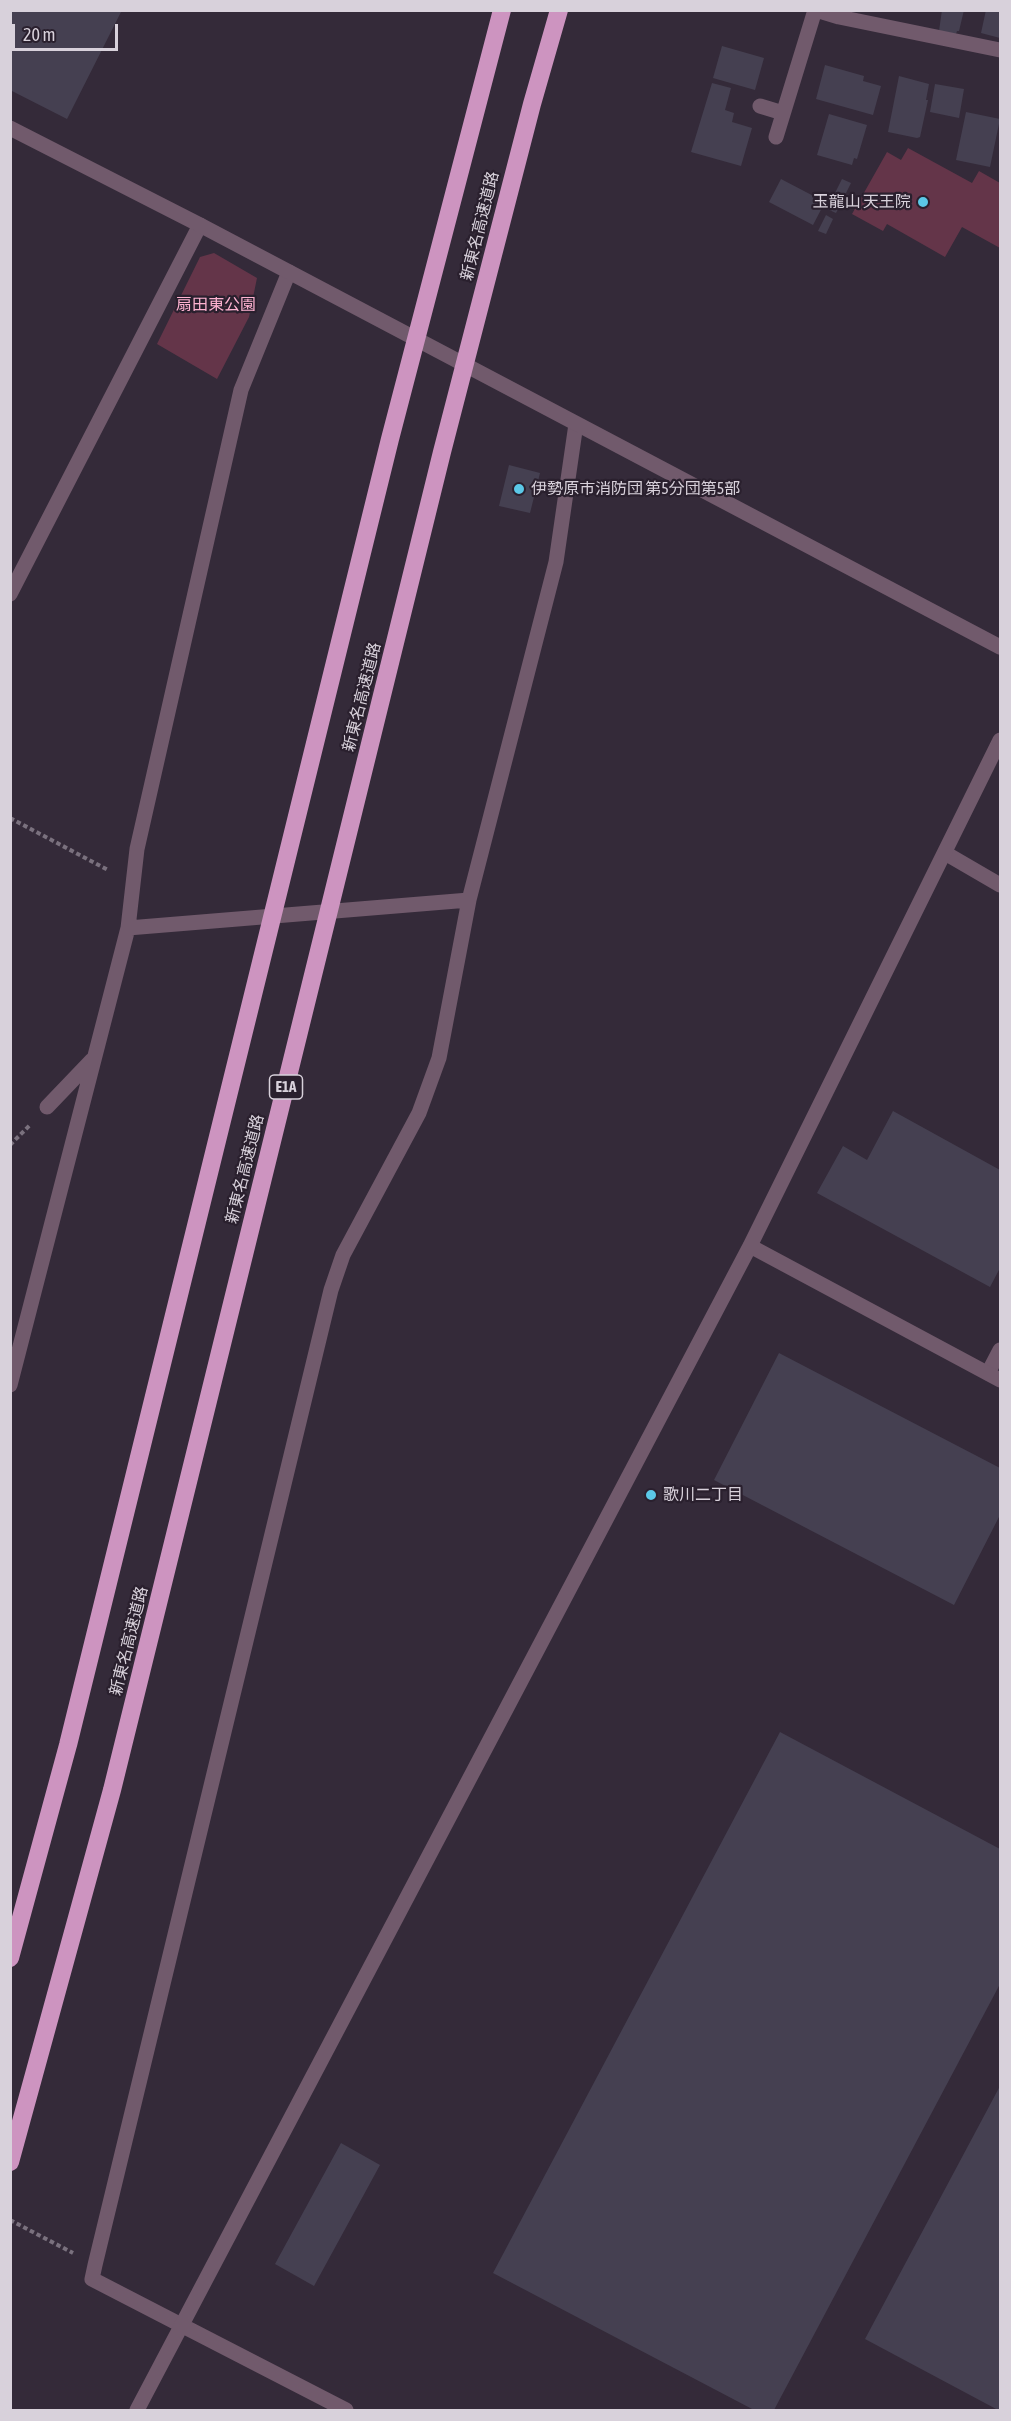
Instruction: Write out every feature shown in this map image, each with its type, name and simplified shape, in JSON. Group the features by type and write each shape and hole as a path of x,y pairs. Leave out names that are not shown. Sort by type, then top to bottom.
{"highway":[{"name":"新東名高速道路","path":"10,1958 68,1745 390,439 502,10"},
{"name":"新東名高速道路","path":"10,2162 112,1790 442,452 558,10"}],"street":[{"path":"776,137 815,10 1000,50"},
{"path":"760,106 783,113"},
{"path":"12,132 200,225 1000,647"},
{"path":"10,594 200,225"},
{"path":"10,1384 128,928 137,849 241,390 289,272"},
{"path":"346,2410 92,2279 331,1290 343,1255 419,1113 439,1058 469,900 556,562 576,424"},
{"path":"137,2410 750,1246 1000,740"},
{"path":"945,853 1000,885"},
{"path":"128,928 469,900"},
{"path":"47,1107 94,1058"},
{"path":"750,1246 994,1376 1000,1350"}],"path":[{"path":"10,818 132,883"},
{"path":"10,2220 95,2265"}],"green space":[{"path":"908,148 972,183 979,171 1000,183 1000,248 962,227 945,257 887,224 883,231 852,214 887,152 901,160"},
{"name":"扇田東公園","path":"214,253 257,278 249,317 217,379 157,344 200,257"}],"building":[{"path":"10,10 122,10 67,119 10,90"},
{"path":"942,10 964,10 959,31 956,34 939,31"},
{"path":"986,10 1000,10 1000,38 981,33"},
{"path":"722,46 764,58 755,90 713,78"},
{"path":"825,65 864,76 863,81 881,86 873,115 816,99"},
{"path":"899,76 929,84 920,137 917,138 888,132"},
{"path":"712,83 731,88 725,110 734,113 732,122 752,128 741,166 691,152"},
{"path":"935,84 964,89 959,118 930,112"},
{"path":"966,112 1000,119 990,167 956,160"},
{"path":"829,114 867,125 857,159 854,158 852,165 817,155"},
{"path":"781,179 825,202 813,225 769,202"},
{"path":"842,179 851,183 836,213 827,209"},
{"path":"826,215 833,219 826,234 818,231"},
{"name":"伊勢原市消防団 第5分団第5部","path":"509,465 540,473 530,513 499,506"},
{"path":"893,1111 1000,1170 1000,1268 990,1287 817,1193 843,1146 867,1160"},
{"path":"779,1353 1000,1468 1000,1515 954,1605 714,1480"},
{"path":"780,1732 1000,1849 1000,1984 774,2410 754,2410 493,2273"},
{"path":"1000,2086 1000,2410 998,2410 865,2339"},
{"path":"341,2143 380,2165 314,2286 275,2264"}],"place":[{"name":"玉龍山 天王院","path":"923,202"},
{"name":"伊勢原市消防団 第5分団第5部","path":"519,489"},
{"name":"歌川二丁目","path":"651,1495"}]}
